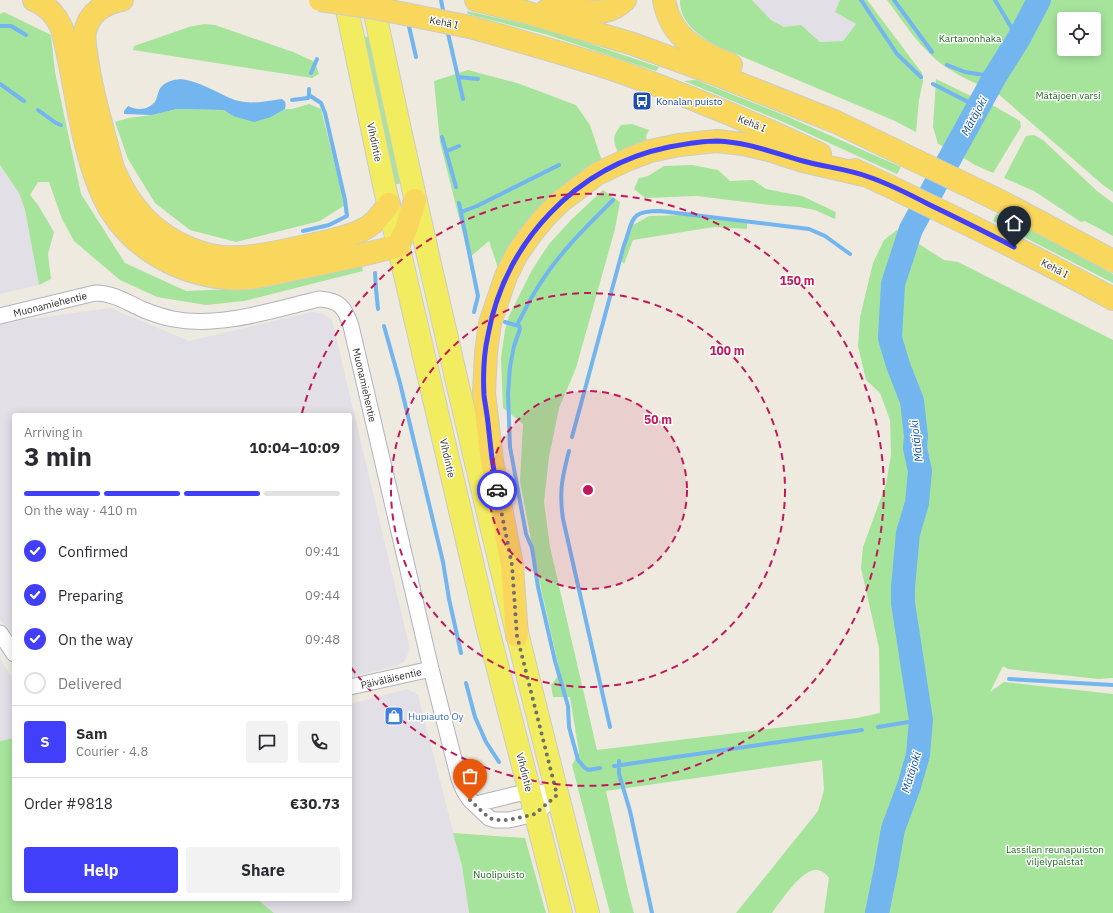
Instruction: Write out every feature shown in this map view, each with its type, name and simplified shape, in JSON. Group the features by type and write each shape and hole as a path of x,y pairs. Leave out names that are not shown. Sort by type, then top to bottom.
{"highway":[{"path":"34,0 51,10 59,21 62,29 85,140 95,177 101,192 122,226 162,260 201,274 227,278 253,278 356,257 398,246 406,229 415,200"},
{"path":"122,0 104,5 95,12 87,23 84,40 88,68 110,157 119,183 134,206 157,230 171,240 204,254 223,257 248,256 277,252 329,241 360,231 373,223 389,204"},
{"name":"Kehä I","path":"320,0 370,7 470,27 547,48 618,71 674,92 770,130 892,186 987,233 1113,299"},
{"path":"476,0 525,12 633,44 723,77 836,122 1002,202 1113,261"},
{"path":"525,12 571,10 599,13 609,11 619,6 625,0"},
{"path":"664,0 667,13 675,29 692,46 703,53 799,93 836,122"},
{"path":"517,636 512,565 492,461 484,393 487,336 506,276 517,254 545,217 560,202 597,174 650,151 679,145 717,141 743,144 769,150 803,161 868,176"}],"main road":[{"name":"Vihdintie","path":"345,0 398,246 487,626 561,913"},
{"path":"372,0 446,339 517,636 588,913"}],"street":[{"name":"Muonamiehentie","path":"0,316 95,293 102,293 117,297 155,314 175,319 194,321 236,318 319,300 327,300 339,304 348,316 351,326 431,669 459,779 464,791 470,800 476,804 489,818 495,820 509,820 535,814 557,795"},
{"path":"0,633 12,651"},
{"name":"Päiväläisentie","path":"352,687 431,669"},
{"path":"476,804 529,791 557,795"}],"shaded area":[{"path":"752,0 840,0 835,12 856,24 843,41 820,42 801,25 784,27 771,20"},
{"path":"0,165 19,193 25,210 39,285 0,294"},
{"path":"110,308 189,341 312,312 321,313 332,320 409,645 408,654 404,662 395,666 352,677 352,413 12,413 12,636 0,619 0,325 22,320"},
{"path":"0,658 12,678 12,738 0,741"},
{"path":"407,689 418,695 462,866 469,913 274,913 259,901 352,901 352,703"}],"green space":[{"path":"680,0 752,0 771,20 784,27 801,25 820,42 843,41 856,24 835,12 840,0 867,0 922,73 923,81 919,100 916,132 895,121 717,46 704,38 687,22 683,15"},
{"name":"Mätäjoen varsi","path":"887,0 1113,0 1113,192 996,92 959,75 941,64 916,39"},
{"path":"467,11 546,29 659,67 656,71 548,35 468,14"},
{"path":"4,12 51,35 55,72 81,194 125,263 186,291 253,288 362,266 363,271 244,301 206,305 157,297 120,280 74,241 62,219 49,182 38,182 30,195 38,205 54,232 48,254 51,279 39,285 25,210 19,193 0,165 0,14"},
{"path":"204,24 215,25 293,52 315,62 319,74 312,78 133,50 134,46 189,27"},
{"path":"361,36 369,37 402,183 393,185"},
{"path":"468,70 517,83 576,105 590,125 603,161 500,274 489,241 469,258 440,142 434,81"},
{"path":"936,79 971,96 947,148 938,144 933,127"},
{"path":"696,80 784,115 901,167 897,174 781,121 684,81"},
{"path":"985,101 1020,121 1021,127 993,173 975,165 959,155"},
{"path":"309,104 321,109 345,205 320,221 236,242 190,230 155,203 128,159 115,122 128,118 152,115 177,109 224,110 233,116 271,117 285,109 292,109"},
{"path":"632,124 649,130 646,136 647,141 618,152 614,141 616,132 621,125"},
{"path":"1034,135 1043,140 1097,191 1113,203 1113,236 1085,221 1081,222 1034,191 1004,178 1026,136"},
{"path":"692,165 718,170 730,181 753,180 766,189 802,196 836,212 835,219 815,210 799,207 697,196 645,198 634,189 639,178 648,176 664,166"},
{"name":"Lassilan reunapuiston viljelypalstat","path":"603,190 620,202 615,229 576,368 559,408 549,457 544,502 550,547 597,750 857,718 880,713 879,648 861,568 863,547 886,484 891,455 890,420 880,393 866,380 858,346 860,317 873,263 884,240 897,230 944,260 958,262 1113,340 1113,678 1098,679 1008,669 1003,666 990,692 1004,682 1113,694 1113,913 824,913 829,878 824,872 816,870 810,871 798,880 772,913 736,913 818,811 824,790 822,760 606,791 634,913 610,913 572,765 579,752 570,697 553,697 551,685 560,673 535,561 520,481 523,424 503,408 501,358 505,330 509,316 532,270 549,244 571,220"},
{"path":"996,214 1039,234 1113,274 1113,283 993,221"},
{"path":"683,215 747,221 747,229 714,227 633,240 624,264 620,259 633,225 649,216"},
{"path":"12,738 12,901 259,901 274,913 0,913 0,741"},
{"name":"Nuolipuisto","path":"453,833 525,838 546,913 469,913 462,866"}],"water":[{"path":"180,79 195,82 235,100 258,102 282,99 285,103 285,109 271,117 254,122 233,116 224,110 177,109 152,115 124,114 124,111 128,106 136,109 147,108 156,100 159,91 164,84"}],"waterway":[{"path":"441,0 444,15"},
{"path":"861,0 897,54 921,77"},
{"path":"894,0 932,52"},
{"path":"995,0 1019,38"},
{"name":"Mätäjoki","path":"877,913 893,829 909,786 918,755 921,720 903,603 908,533 917,503 920,471 915,448 916,436 912,401 898,365 890,338 893,284 911,229 994,78 1019,38 1039,0"},
{"path":"408,22 416,57"},
{"path":"0,26 11,26 26,35"},
{"path":"447,29 463,99"},
{"path":"311,73 317,59"},
{"path":"947,65 965,72 994,78"},
{"path":"458,77 478,79"},
{"path":"0,84 24,101"},
{"path":"933,84 978,107"},
{"path":"292,100 308,98 309,89"},
{"path":"303,231 329,225 347,216 345,200 325,113 321,103 309,95"},
{"path":"38,110 61,125"},
{"path":"442,137 456,187"},
{"path":"447,151 459,146"},
{"path":"461,212 477,206 559,165"},
{"path":"517,325 535,292 554,263 613,200"},
{"path":"459,203 478,296 474,312"},
{"path":"572,437 624,245 631,223 637,215 650,211 660,211 809,229 825,236 850,254"},
{"path":"375,273 378,309"},
{"path":"505,322 519,326 520,329 514,346 510,367 508,394 510,447 526,534 532,548 538,587 555,661 568,706 569,727 578,760 588,770 600,768"},
{"path":"384,326 400,383 443,562 449,599 461,653"},
{"path":"569,451 562,485 561,500 563,519 610,727"},
{"path":"1009,679 1113,685"},
{"path":"915,682 924,681"},
{"path":"466,683 475,717 486,742 499,762"},
{"path":"878,727 921,720"},
{"path":"614,766 862,730"},
{"path":"619,761 619,774 630,811 652,913"}],"way so far":[{"path":"470,800 476,804 489,818 495,820 509,820 535,814 557,795 517,636 512,565 497,490"}],"place":[{"name":"Konalan puisto","path":"642,101"},
{"name":"Hupiauto Oy","path":"394,716"}],"route":[{"path":"497,490 484,393 487,336 490,323 506,276 517,254 531,234 560,202 597,174 650,151 693,142 717,141 743,144 769,150 803,161 868,176 892,186 1014,247"}],"park label":[{"name":"Kartanonhaka","path":"970,38"}]}
